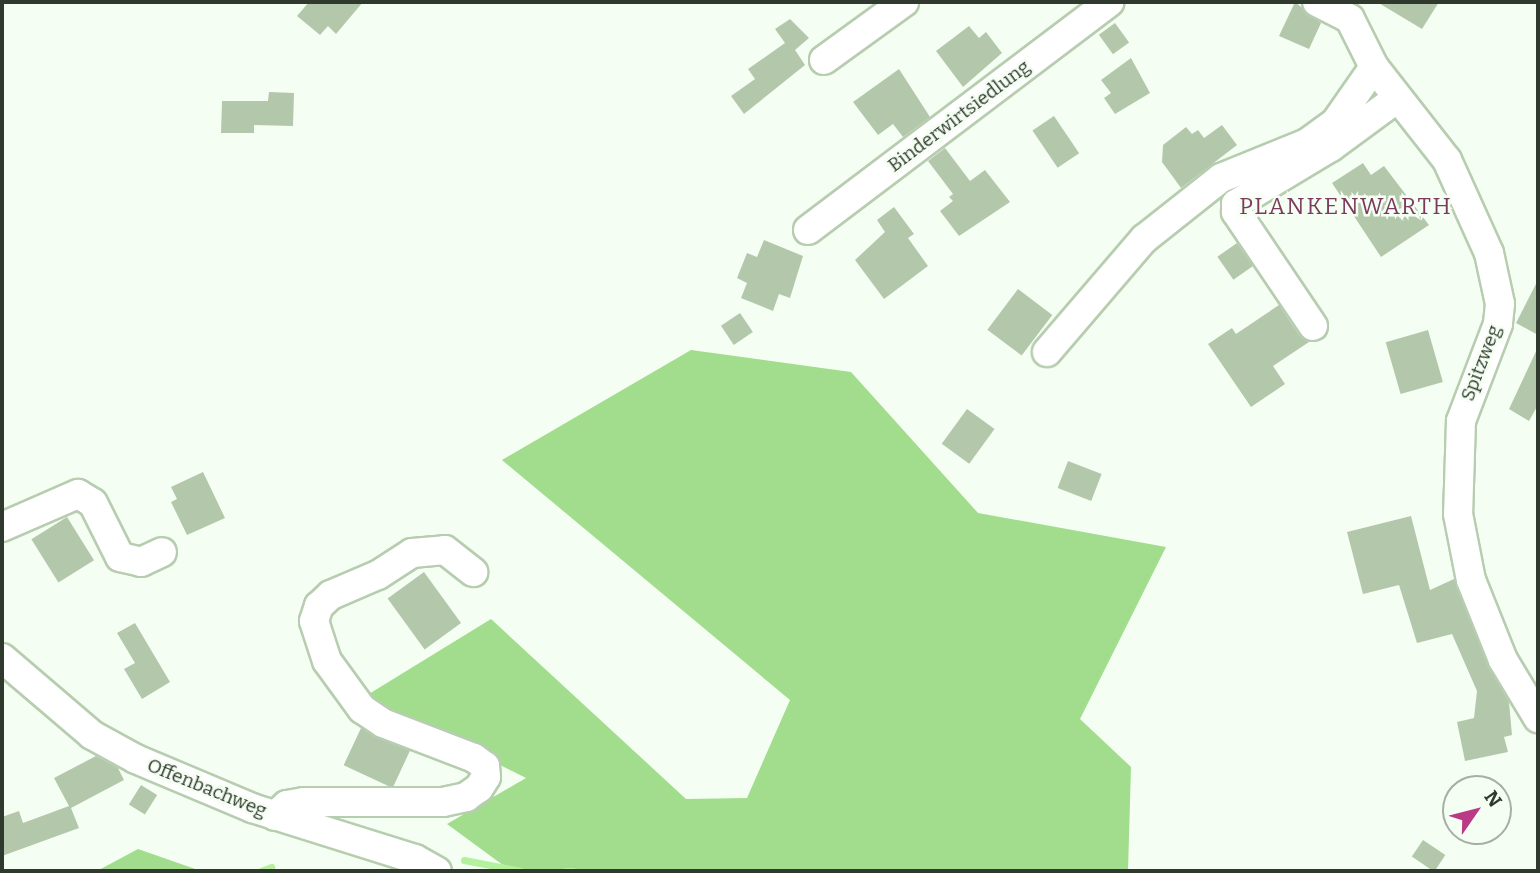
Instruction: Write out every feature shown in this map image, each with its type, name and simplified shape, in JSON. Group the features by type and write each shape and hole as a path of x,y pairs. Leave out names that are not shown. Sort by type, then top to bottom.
{"street":[{"path":"824,60 904,2"},
{"name":"Binderwirtsiedlung","path":"808,230 1110,2"},
{"name":"Spitzweg","path":"1317,2 1350,19 1374,67 1396,99 1447,160 1489,253 1497,285 1498,324 1461,421 1458,514 1471,580 1489,626 1517,689 1538,718"},
{"path":"1047,352 1144,239 1221,177 1307,143 1335,123 1374,67"},
{"path":"1312,326 1236,212 1236,204 1331,147 1396,99"},
{"path":"2,527 78,494 93,503 120,557 141,562 162,552"},
{"path":"275,816 287,806 304,802 443,802 466,797 479,788 486,776 485,766 474,758 383,723 362,709 327,661 314,621 319,606 331,595 378,575 412,553 445,550 473,572"},
{"name":"Offenbachweg","path":"2,658 92,734 136,759 275,816 415,859 437,871"}],"green space":[{"path":"691,350 851,372 978,513 1166,547 1080,719 1131,767 1128,871 511,871 447,824 526,778 364,697 491,619 686,799 747,798 790,700 502,460"},
{"path":"138,849 201,871 97,871"}],"building":[{"path":"309,2 363,2 336,34 328,26 320,35 297,16"},
{"path":"1295,2 1321,23 1309,49 1279,36"},
{"path":"1377,2 1439,2 1422,29"},
{"path":"790,19 809,38 795,50 805,65 744,114 731,96 755,79 748,69 785,43 775,29"},
{"path":"1115,23 1129,42 1113,54 1099,35"},
{"path":"969,26 979,38 986,32 1002,53 963,87 936,51"},
{"path":"1131,58 1150,93 1115,114 1104,98 1111,93 1101,80"},
{"path":"899,69 930,117 903,137 893,124 878,135 853,102"},
{"path":"269,92 294,93 293,126 254,125 254,133 221,133 222,101 268,101"},
{"path":"1054,116 1079,153 1058,168 1032,131"},
{"path":"1222,125 1237,145 1181,188 1162,162 1163,145 1186,127 1192,134 1198,130 1204,138"},
{"path":"945,148 970,181 985,170 1010,202 959,236 940,211 953,201 949,197 953,194 928,161"},
{"path":"1363,163 1371,175 1384,166 1429,225 1381,257 1332,183"},
{"path":"894,207 914,234 908,238 928,266 884,299 855,260 885,232 877,220"},
{"path":"764,240 803,256 790,298 779,294 773,311 741,298 747,283 737,278 747,253 757,257"},
{"path":"1237,243 1253,266 1233,280 1217,257"},
{"path":"1538,280 1538,335 1516,323"},
{"path":"1018,289 1052,315 1022,356 987,330"},
{"path":"1279,305 1299,335 1309,342 1273,366 1285,384 1251,407 1208,344 1232,328 1236,334"},
{"path":"740,313 753,332 734,345 721,326"},
{"path":"1428,330 1443,382 1401,394 1386,342"},
{"path":"1538,347 1538,405 1529,421 1509,409"},
{"path":"967,409 995,429 969,464 942,444"},
{"path":"1068,461 1102,474 1091,501 1058,488"},
{"path":"203,472 225,518 187,535 171,502 177,499 171,487"},
{"path":"1411,516 1430,590 1454,579 1488,666 1509,702 1512,735 1504,737 1508,752 1465,761 1457,722 1474,718 1477,691 1452,634 1417,643 1399,585 1363,594 1347,532"},
{"path":"67,517 94,560 58,583 31,539"},
{"path":"424,572 461,623 425,649 388,598"},
{"path":"135,623 170,682 142,699 124,669 135,663 117,633"},
{"path":"361,728 410,751 393,788 344,765"},
{"path":"96,756 118,768 124,780 71,808 79,828 2,856 2,817 19,811 23,823 69,806 54,778"},
{"path":"141,785 157,795 145,815 129,805"},
{"path":"1423,840 1445,855 1435,871 1412,857"}],"waterway":[{"path":"464,860 521,871"},
{"path":"261,871 271,867"},
{"path":"565,871 573,871"}],"district":[{"name":"PLANKENWARTH","path":"1346,206"}]}
